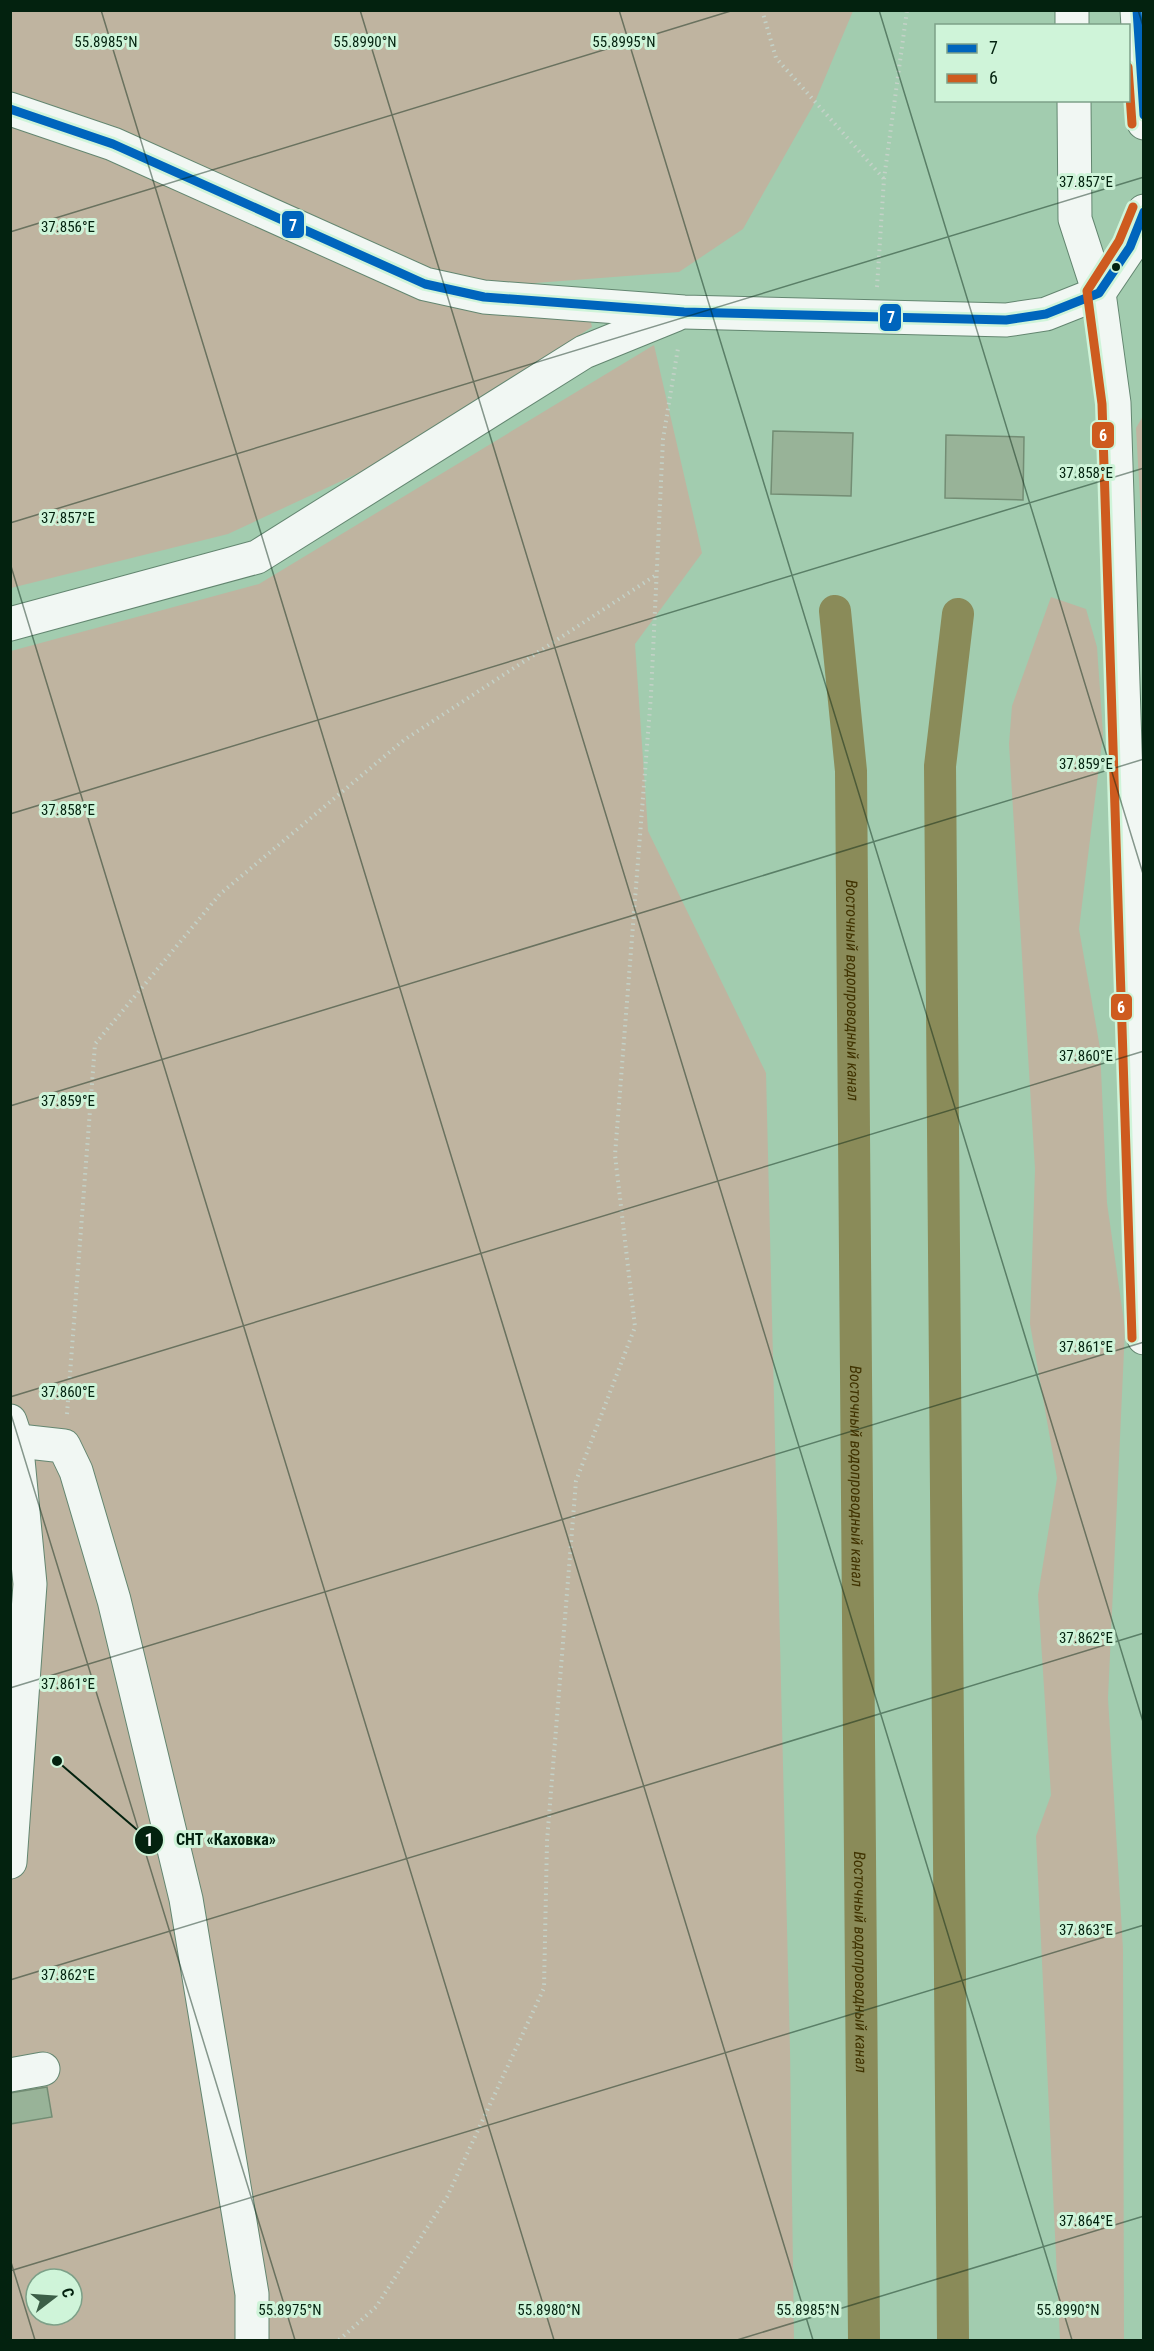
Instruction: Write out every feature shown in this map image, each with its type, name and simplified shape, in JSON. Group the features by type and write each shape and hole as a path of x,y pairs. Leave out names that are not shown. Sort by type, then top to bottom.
{"street":[{"path":"1137,10 1143,123"},
{"path":"1074,102 1075,219 1099,292 1114,403 1143,1338"},
{"path":"10,108 112,144 425,284 484,297 684,312 1006,320 1046,314 1099,292 1130,247 1143,211"},
{"path":"10,624 257,557 584,352 684,312"},
{"path":"10,1862 20,1587 12,1433 64,1446 76,1471 114,1600 186,1899 252,2294 252,2340"},
{"path":"10,2075 43,2069"}],"path":[{"path":"762,10 776,58 884,179"},
{"path":"876,316 884,179 907,10"},
{"path":"339,2340 376,2307 447,2197 544,1988 547,1841 576,1480 635,1328 615,1155 651,695 663,439 684,312"},
{"path":"64,1446 79,1281 95,1044 220,894 404,740 657,574"}],"shaded area":[{"path":"10,11 853,11 814,104 743,229 679,272 535,283 537,306 588,310 592,327 382,462 228,534 11,588"},
{"path":"654,345 702,553 635,644 648,831 766,1073 790,2050 794,2340 11,2340 11,651 259,584"},
{"path":"1143,416 1143,552 1136,428"},
{"path":"1051,597 1086,609 1097,647 1103,734 1079,929 1100,1048 1107,1203 1125,1329 1108,1698 1123,1949 1124,2340 1060,2340 1036,1836 1051,1795 1038,1595 1057,1478 1030,1324 1035,1169 1009,744 1012,706"}],"building":[{"path":"773,431 853,433 851,496 771,494"},
{"path":"946,435 1024,437 1023,500 945,498"},
{"path":"47,2087 52,2117 10,2124 10,2093"}],"waterway":[{"name":"Восточный водопроводный канал","path":"835,611 851,771 864,2340"},
{"name":"Восточный водопроводный канал","path":"953,2340 940,766 958,614"}],"transit line":[{"name":"7","path":"1137,10 1144,115"},
{"name":"6","path":"1130,96 1132,124"},
{"name":"7","path":"10,109 113,144 425,284 484,297 684,312 1006,320 1046,314 1099,293 1130,247 1144,212"},
{"name":"6","path":"1132,1338 1102,404 1087,291 1119,241 1133,207"}],"place":[{"name":"СНТ «Каховка»","path":"57,1761"}]}
